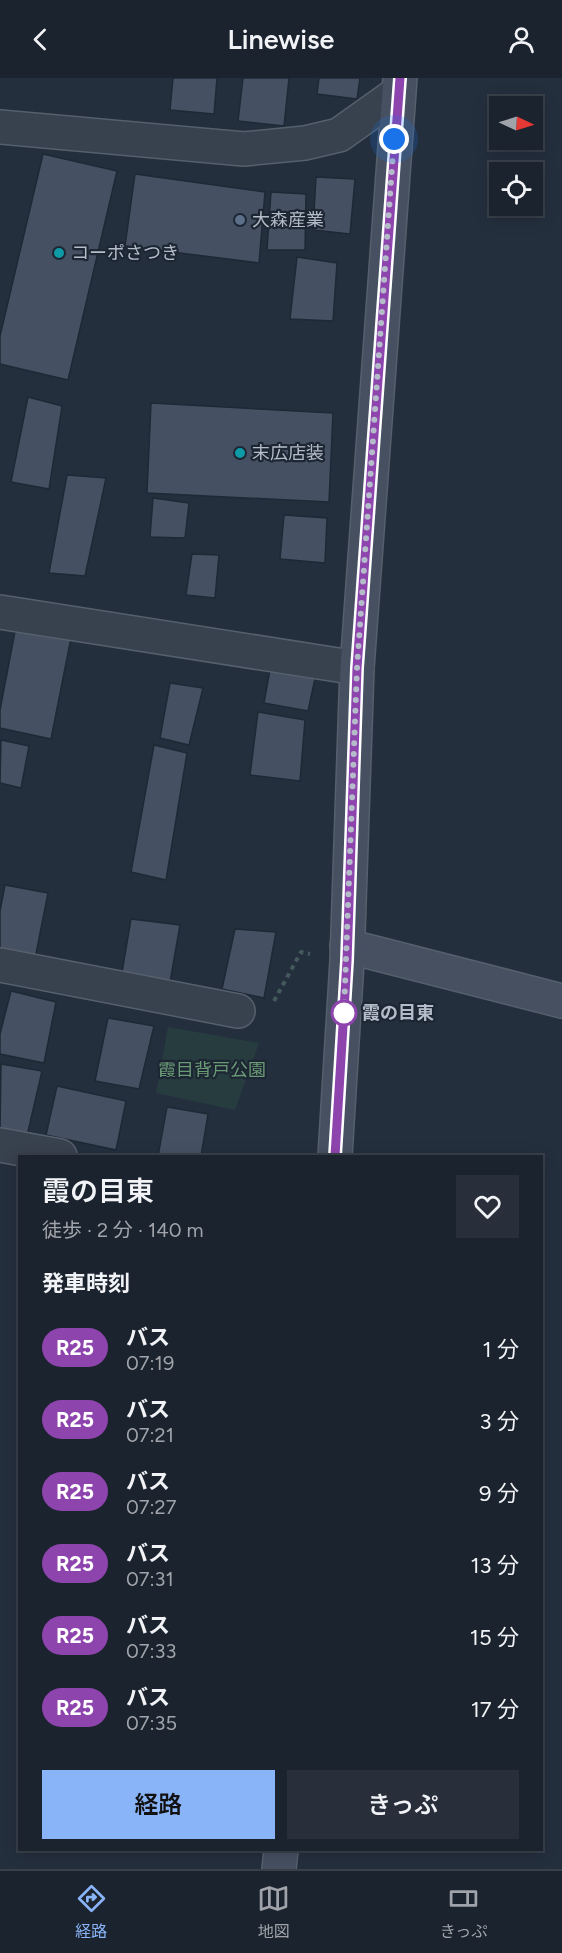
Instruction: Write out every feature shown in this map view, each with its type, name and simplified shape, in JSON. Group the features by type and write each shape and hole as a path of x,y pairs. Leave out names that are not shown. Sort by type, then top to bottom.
{"street":[{"path":"0,127 244,149 305,143 339,135 399,85"},
{"path":"335,1155 347,954 357,668 399,85"},
{"path":"0,612 357,668"},
{"path":"347,954 562,1001"},
{"path":"0,965 238,1011"},
{"path":"0,1145 55,1155"},
{"path":"279,1869 281,1851"}],"path":[{"path":"238,1011 268,1012 301,952 347,954"}],"green space":[{"name":"霞目背戸公園","path":"168,1027 259,1043 235,1110 156,1093"}],"building":[{"path":"173,78 217,78 214,114 170,110"},
{"path":"243,78 289,78 284,126 238,121"},
{"path":"319,78 360,78 357,99 317,94"},
{"name":"コーポさつき","path":"43,154 117,171 68,380 0,364 0,336"},
{"path":"135,174 265,192 259,263 125,246"},
{"path":"316,177 355,179 350,234 313,230"},
{"path":"271,192 306,194 305,250 267,250"},
{"path":"297,257 337,263 333,321 290,319"},
{"path":"28,397 62,406 49,489 11,482"},
{"name":"末広店装","path":"151,403 333,413 329,502 147,493"},
{"path":"67,475 106,478 85,576 49,573"},
{"path":"153,498 189,503 185,538 150,537"},
{"path":"284,515 327,518 325,563 280,559"},
{"path":"192,554 219,555 215,598 186,595"},
{"path":"16,626 71,638 51,739 0,728 0,710"},
{"path":"271,664 316,674 308,711 264,703"},
{"path":"170,683 203,688 189,745 160,738"},
{"path":"258,712 305,720 300,781 250,775"},
{"path":"1,740 29,746 21,788 0,783"},
{"path":"154,745 187,753 166,880 131,872"},
{"path":"5,885 48,893 35,959 0,954 0,911"},
{"path":"131,919 180,925 169,988 121,978"},
{"path":"235,929 276,932 264,998 222,989"},
{"path":"11,991 56,1002 44,1063 0,1054 0,1034"},
{"path":"108,1018 154,1026 139,1089 95,1081"},
{"path":"1,1064 42,1071 27,1136 0,1130"},
{"path":"57,1086 126,1101 116,1150 46,1135"},
{"path":"167,1107 208,1114 201,1155 158,1155"}],"bus line":[{"name":"R25","path":"335,1155 347,961 357,668 400,78"}],"place":[{"name":"大森産業","path":"240,220"},
{"name":"コーポさつき","path":"59,253"},
{"name":"末広店装","path":"240,453"},
{"name":"霞の目東","path":"344,1013"}],"route":[{"path":"344,1013 357,668 394,139"}]}
